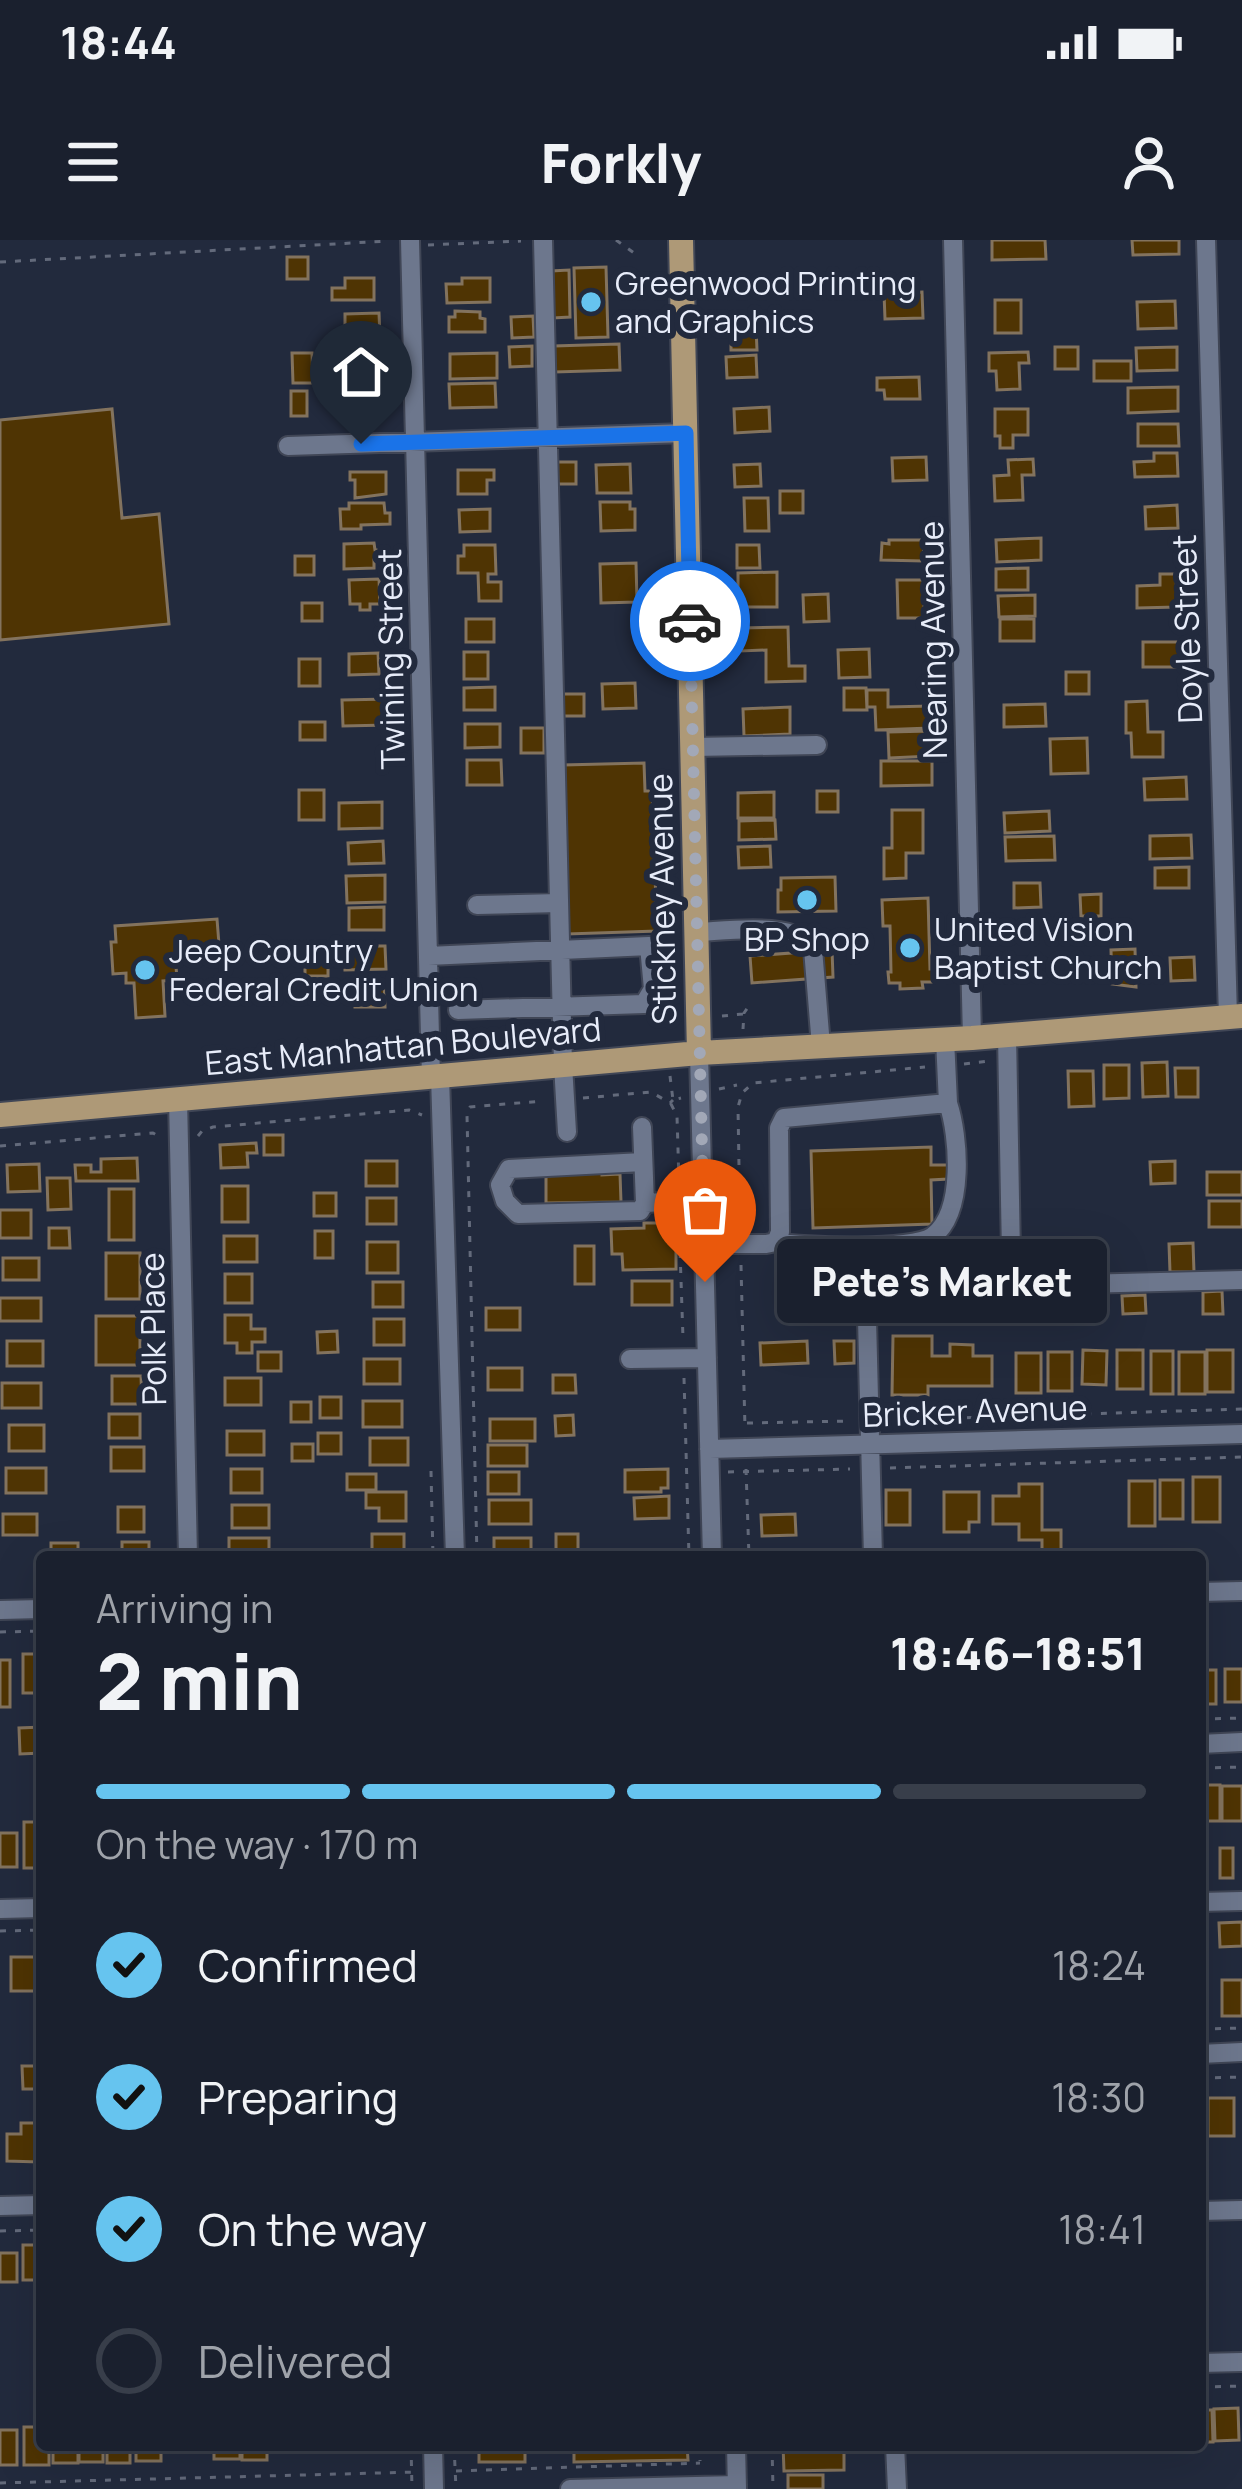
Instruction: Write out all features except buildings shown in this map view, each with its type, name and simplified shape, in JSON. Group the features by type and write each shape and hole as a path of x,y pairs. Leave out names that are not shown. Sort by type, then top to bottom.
{"main road":[{"name":"Stickney Avenue","path":"681,240 699,1053"},
{"name":"East Manhattan Boulevard","path":"0,1115 699,1053 973,1038 1007,1047 1235,1016"}],"street":[{"path":"543,240 567,1132"},
{"name":"Nearing Avenue","path":"952,240 973,1038"},
{"name":"Doyle Street","path":"1206,240 1235,1016"},
{"name":"Twining Street","path":"410,241 428,956 455,1551"},
{"path":"288,446 686,433"},
{"path":"692,747 818,745"},
{"path":"477,905 559,903"},
{"path":"696,932 774,930 809,941 821,1046"},
{"path":"428,956 650,946 653,989 644,1004 458,1010"},
{"path":"704,1244 915,1243 934,1235 947,1216 956,1181 945,1039"},
{"path":"1007,1047 1011,1254 1019,1277 1039,1286 1242,1280"},
{"name":"Stickney Avenue","path":"699,1053 712,1551"},
{"name":"Polk Place","path":"178,1099 188,1551"},
{"path":"776,1242 780,1232 778,1128 784,1118 948,1102"},
{"path":"642,1127 644,1162 645,1203 640,1211 518,1214 505,1201 500,1186 508,1169 644,1162"},
{"path":"645,1203 703,1201"},
{"path":"867,1319 873,1551"},
{"path":"630,1359 707,1358"},
{"name":"Bricker Avenue","path":"709,1449 1242,1434"},
{"path":"1206,1592 1242,1591"},
{"path":"0,1610 36,1609"},
{"path":"1206,1744 1242,1742"},
{"path":"1206,1902 1242,1900"},
{"path":"0,1909 36,1908"},
{"path":"1206,2054 1242,2052"},
{"path":"0,2206 36,2205"},
{"path":"1206,2211 1242,2210"},
{"path":"1206,2363 1242,2362"},
{"path":"570,2489 737,2487 736,2451"},
{"path":"895,2451 897,2489"}],"path":[{"path":"0,262 392,241 428,245 543,240"},
{"path":"616,240 634,253"},
{"path":"746,1448 739,1100 752,1083 947,1065 1007,1047"},
{"path":"478,1551 470,1107 651,1092 672,1101 677,1116 689,1551"},
{"path":"196,1139 213,1126 409,1110 423,1117"},
{"path":"0,1146 153,1132 160,1140"},
{"path":"745,1423 1242,1409"},
{"path":"710,1473 1242,1457"},
{"path":"746,1472 748,1551"},
{"path":"0,1632 36,1631"},
{"path":"1206,1719 1242,1718"},
{"path":"1206,1768 1242,1767"},
{"path":"0,1931 36,1930"},
{"path":"1206,2029 1242,2028"},
{"path":"1206,2078 1242,2077"},
{"path":"0,2231 36,2230"},
{"path":"1206,2387 1242,2386"},
{"path":"411,2451 412,2489"},
{"path":"454,2451 456,2489"},
{"path":"772,2451 773,2489"},
{"path":"455,2470 700,2463"},
{"path":"0,2483 412,2472 434,2480"}],"way so far":[{"path":"690,621 705,1282"}],"place":[{"name":"Greenwood Printing and Graphics","path":"591,302"},
{"name":"BP Shop","path":"807,900"},
{"name":"United Vision Baptist Church","path":"910,948"},
{"name":"Jeep Country Federal Credit Union","path":"145,970"},
{"name":"Pete's Market","path":"705,1282"}],"route":[{"path":"361,444 686,433 690,621"}]}
